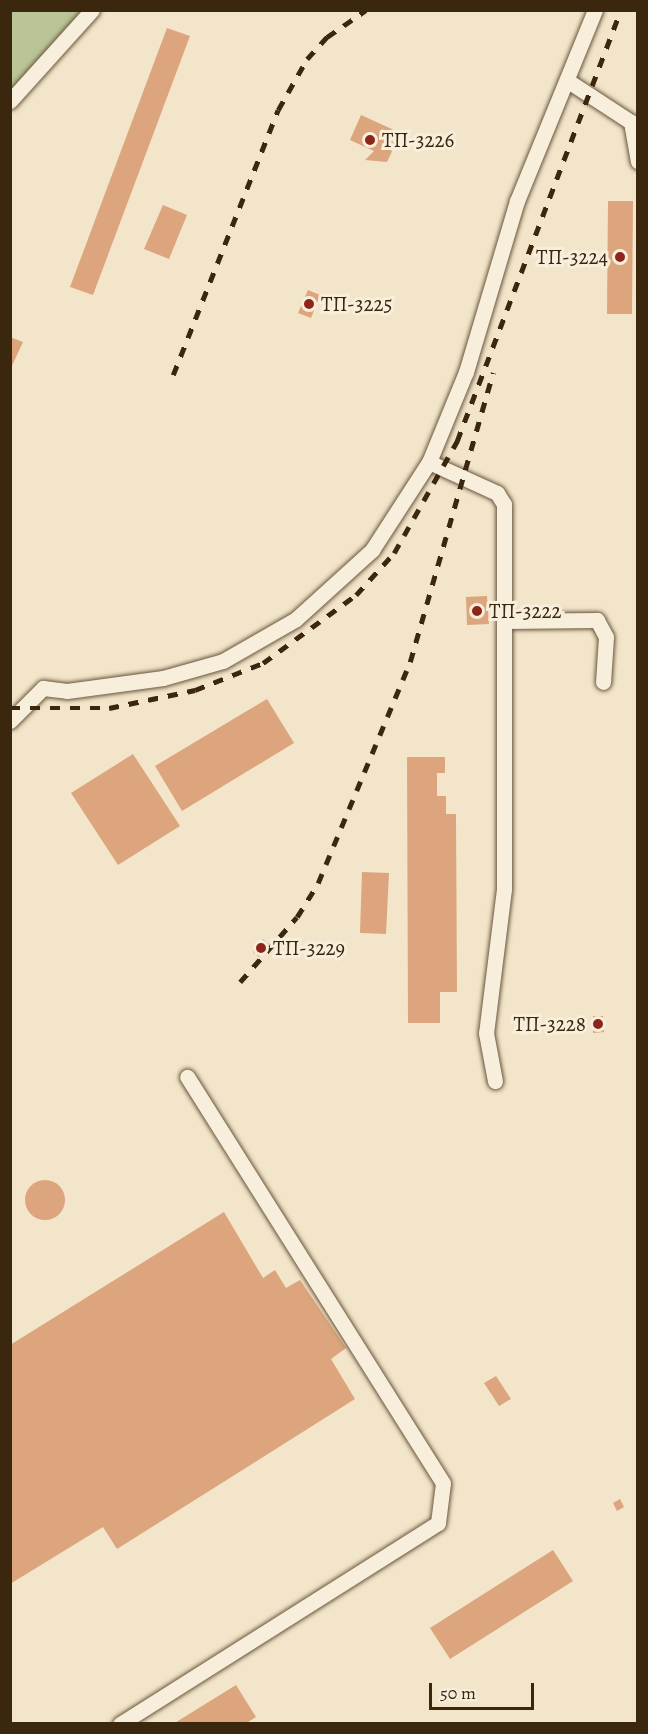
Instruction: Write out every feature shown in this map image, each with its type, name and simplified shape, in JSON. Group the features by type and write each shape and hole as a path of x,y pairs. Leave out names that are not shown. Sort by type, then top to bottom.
{"street":[{"path":"10,100 92,10"},
{"path":"10,721 43,688 67,691 163,678 223,661 296,619 372,550 429,462 466,372 517,201 568,81 595,10"},
{"path":"568,81 631,122 638,162"},
{"path":"429,462 501,498 504,621 504,907 486,1026 495,1081"},
{"path":"504,621 597,620 606,637 603,682"},
{"path":"120,1724 438,1523 442,1483 187,1077"}],"green space":[{"path":"11,11 83,11 11,90"}],"building":[{"path":"167,28 190,36 93,295 70,287"},
{"name":"ТП-3226","path":"361,115 394,130 389,140 396,143 387,162 365,160 374,151 350,140"},
{"name":"ТП-3224","path":"608,201 633,201 632,314 607,314"},
{"path":"163,205 187,215 169,259 144,249"},
{"name":"ТП-3225","path":"308,290 320,295 311,318 298,313"},
{"path":"10,337 23,342 10,370"},
{"name":"ТП-3222","path":"487,596 489,624 467,625 466,597"},
{"path":"267,699 294,743 182,811 155,766"},
{"path":"133,754 180,826 118,865 71,793"},
{"path":"407,757 445,757 445,773 437,773 437,796 446,796 446,814 456,814 457,992 440,992 440,1023 408,1023"},
{"path":"362,872 389,873 386,934 360,933"},
{"name":"ТП-3229","path":"263,939 269,944 259,957 253,952"},
{"name":"ТП-3228","path":"593,1016 603,1016 604,1032 593,1033"},
{"path":"45,1180 53,1181 59,1186 64,1192 64,1208 59,1214 53,1219 45,1220 37,1219 31,1214 26,1208 25,1200 26,1192 31,1186 37,1181"},
{"path":"224,1212 263,1278 275,1270 286,1288 300,1280 346,1348 331,1359 355,1399 117,1549 103,1527 10,1584 10,1345"},
{"path":"496,1376 511,1399 499,1406 484,1383"},
{"path":"620,1499 624,1507 617,1511 613,1503"},
{"path":"553,1550 573,1581 450,1659 430,1628"},
{"path":"236,1685 256,1717 245,1724 173,1724"}],"railway":[{"path":"173,375 278,110 307,59 327,37 366,10"},
{"path":"10,708 109,708 195,690 263,663 356,595 394,553 457,441 621,10"},
{"path":"240,982 297,917 318,883 410,662 493,373"}],"place":[{"name":"ТП-3226","path":"370,140"},
{"name":"ТП-3224","path":"620,257"},
{"name":"ТП-3225","path":"309,304"},
{"name":"ТП-3222","path":"477,611"},
{"name":"ТП-3229","path":"261,948"},
{"name":"ТП-3228","path":"598,1024"}]}
